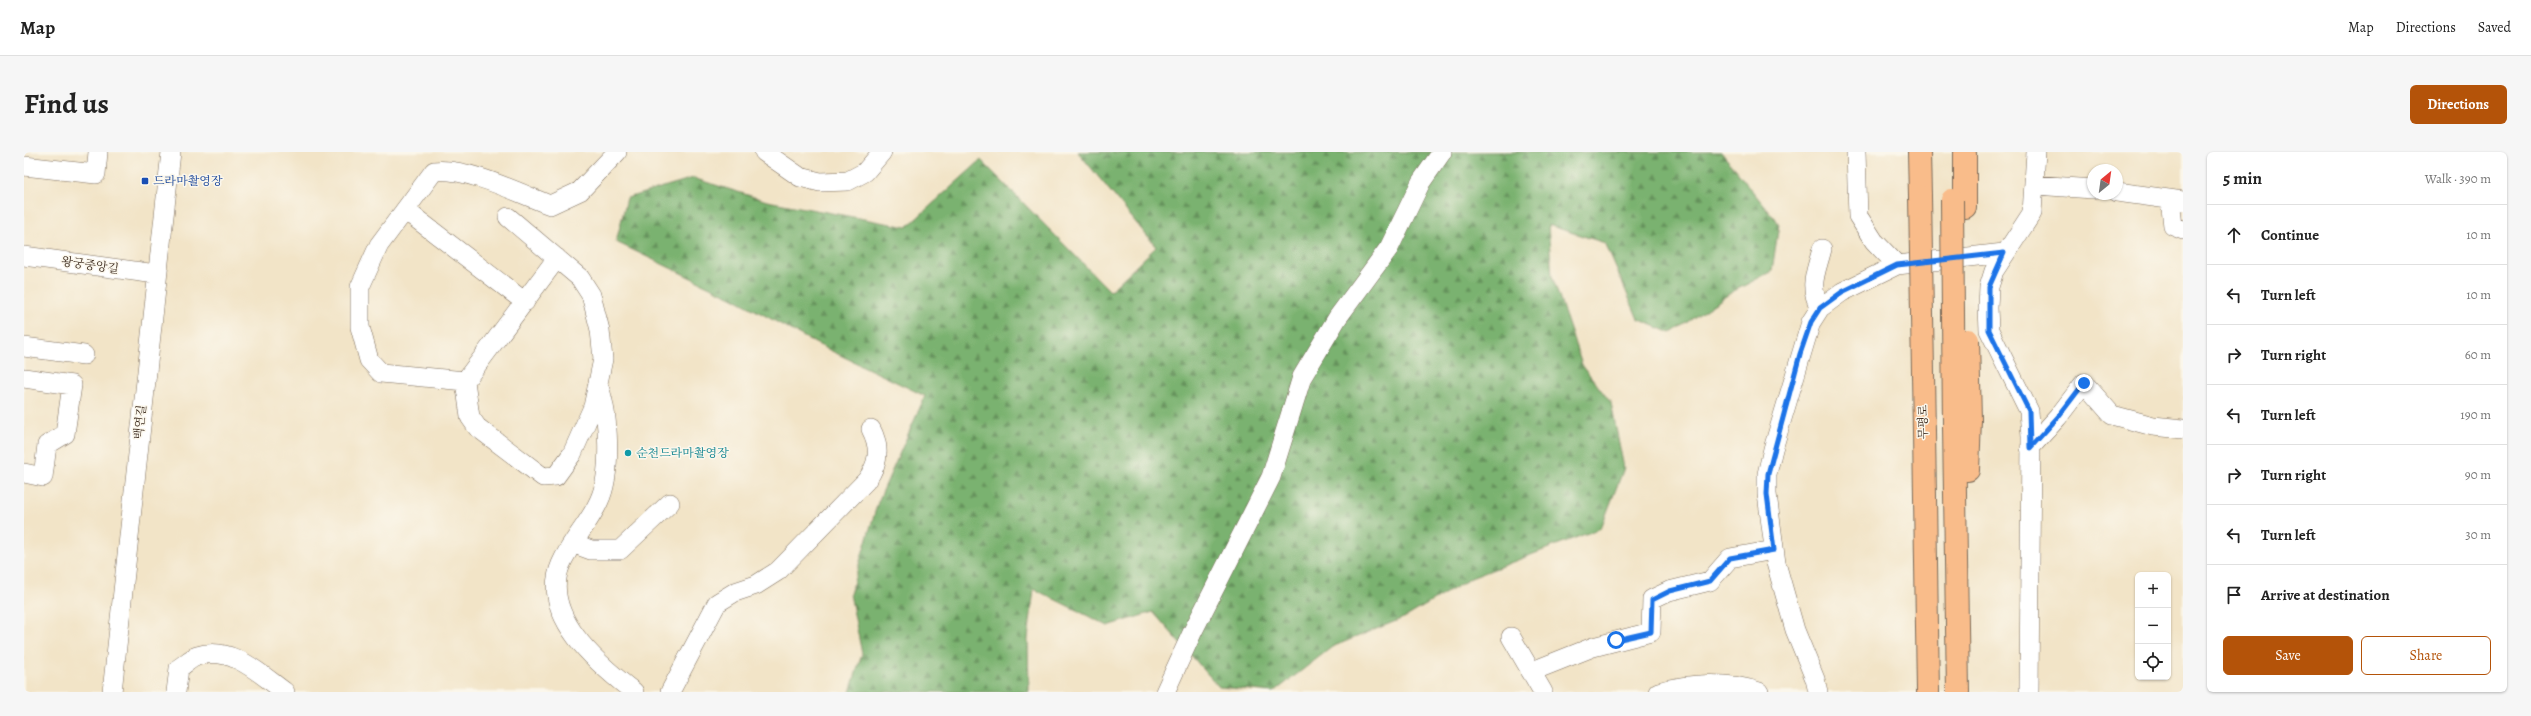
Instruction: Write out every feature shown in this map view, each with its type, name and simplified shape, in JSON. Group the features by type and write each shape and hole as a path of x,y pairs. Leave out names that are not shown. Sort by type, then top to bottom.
{"highway":[{"name":"무평로","path":"1919,152 1928,692"},
{"path":"1951,152 1959,203"},
{"path":"1958,692 1955,613 1964,588 1959,203 1965,152"}],"street":[{"path":"24,166 96,174 98,152"},
{"name":"백연길","path":"112,692 156,274 171,152"},
{"path":"465,381 381,373 369,360 360,327 360,287 378,245 434,171 447,170 500,185 550,205 580,191 617,152"},
{"path":"764,152 800,178 820,182 848,181 865,172 882,152"},
{"path":"1165,692 1192,633 1272,477 1302,378 1338,317 1389,248 1421,182 1442,152"},
{"path":"1856,152 1858,216 1874,241 1897,265"},
{"path":"2029,692 2029,411 1989,330 1989,287 2004,253 2025,226 2032,213 2036,152"},
{"path":"2035,185 2087,189"},
{"path":"2123,193 2177,200 2173,226 2183,230"},
{"path":"405,210 525,302"},
{"path":"508,217 557,258 580,278 591,295 600,330 604,358 593,407 572,454 556,476 543,477 477,427 470,417 465,381 557,258"},
{"path":"1820,308 1813,294 1813,286 1822,249"},
{"path":"1818,692 1816,679 1795,630 1774,550 1767,494 1768,474 1800,354 1811,322 1820,308 1842,292 1897,265 2004,253"},
{"name":"왕궁중앙길","path":"24,256 156,274"},
{"path":"24,347 84,355"},
{"path":"24,378 72,385 65,434 48,445 43,477 24,473"},
{"path":"2030,448 2058,417 2084,383 2112,415 2153,426 2183,429"},
{"path":"598,384 605,404 606,448 603,489 586,524 572,543 561,565 558,585 558,600 570,631 580,644 600,664 634,692"},
{"path":"670,692 717,603 735,592 756,585 778,571 866,481 872,473 878,450 871,430"},
{"path":"572,543 591,550 620,550 670,503"},
{"path":"1530,672 1593,647 1651,632 1652,600 1670,591 1710,581 1730,558 1774,550"},
{"path":"1511,637 1543,692"},
{"path":"176,692 179,668 196,656 217,653 234,657 285,692"},
{"path":"1658,692 1691,685 1738,687 1759,692"}],"green space":[{"path":"1078,152 1721,152 1779,224 1772,271 1732,292 1671,333 1638,319 1605,243 1548,225 1552,276 1582,365 1611,403 1624,468 1601,528 1471,578 1406,617 1332,647 1274,692 1219,687 1153,612 1108,626 1034,589 1028,639 1029,692 850,692 862,654 850,594 878,502 925,396 815,343 733,298 616,242 627,198 693,178 767,201 907,227 981,160 1110,291 1156,247"}],"place":[{"name":"드라마촬영장","path":"145,181"},
{"name":"순천드라마촬영장","path":"628,453"}],"route":[{"path":"1616,640 1651,632 1652,600 1670,591 1710,581 1730,558 1774,550 1767,494 1768,474 1773,449 1778,436 1800,354 1811,322 1820,308 1842,292 1897,265 2004,253 1994,271 1989,287 1989,330 2029,411 2030,448 2058,417 2084,383"}]}
